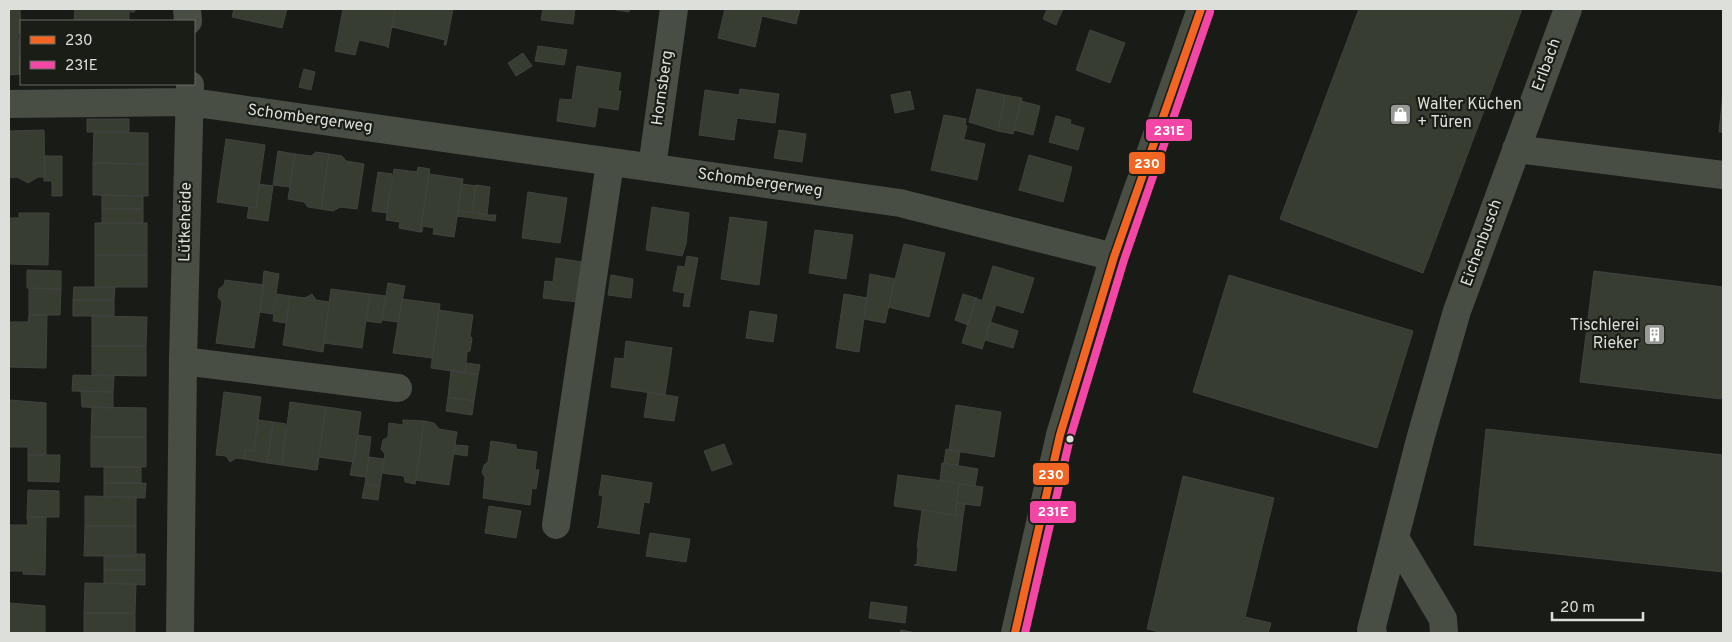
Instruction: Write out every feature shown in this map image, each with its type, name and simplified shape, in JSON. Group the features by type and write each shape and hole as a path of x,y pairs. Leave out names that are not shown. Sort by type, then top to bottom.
{"street":[{"name":"Hornsberg","path":"652,167 674,9"},
{"path":"1015,633 1056,451 1114,256 1201,9"},
{"name":"Erlbach","path":"1516,149 1568,9"},
{"name":"Schombergerweg","path":"9,104 190,93 610,163 652,167 900,202 1114,256"},
{"name":"Lütkeheide","path":"180,633 183,361 190,93"},
{"path":"1516,149 1723,175"},
{"name":"Eichenbusch","path":"1373,633 1371,630 1421,436 1457,311 1516,149"},
{"path":"556,525 610,163"},
{"path":"183,361 398,388"},
{"path":"1395,538 1442,619 1444,633"}],"building":[{"path":"9,9 20,9 20,33 18,33 20,74 9,75"},
{"path":"75,9 136,9 134,12 129,12 129,20 74,20"},
{"path":"234,9 287,9 282,28 232,17"},
{"path":"343,9 395,9 388,48 359,40 355,55 335,51"},
{"path":"395,9 453,9 446,45 444,45 445,40 392,27"},
{"path":"543,9 575,9 573,24 541,20"},
{"path":"611,9 630,9 629,12"},
{"path":"725,9 800,9 796,24 762,16 755,47 718,38"},
{"path":"1047,9 1063,9 1056,25 1043,19"},
{"name":"Walter Küchen + Türen","path":"1359,9 1522,9 1423,273 1280,219"},
{"path":"1090,30 1125,43 1110,83 1076,70"},
{"path":"538,46 567,50 564,65 535,61"},
{"path":"523,53 532,66 516,76 508,63"},
{"path":"577,66 621,73 618,91 621,91 618,110 598,107 595,127 557,121 560,99 572,100"},
{"path":"304,69 315,72 311,90 299,87"},
{"path":"740,89 779,94 775,123 737,118 734,140 699,135 705,90 739,95"},
{"path":"977,89 1005,95 998,131 969,122"},
{"path":"910,91 914,109 895,113 891,95"},
{"path":"1723,94 1723,132 1719,132"},
{"path":"1005,95 1022,98 1013,134 998,131"},
{"path":"1021,101 1040,106 1033,135 1014,130"},
{"path":"944,115 966,119 965,125 967,126 964,138 962,139 985,144 977,180 931,170"},
{"path":"1056,116 1071,120 1070,124 1084,128 1078,150 1049,142"},
{"path":"87,119 129,119 129,132 87,132"},
{"path":"44,130 45,177 38,177 28,183 17,177 9,178 9,131"},
{"path":"779,130 806,134 802,162 774,158"},
{"path":"94,132 148,133 148,164 93,163"},
{"path":"226,139 265,145 256,208 217,202"},
{"path":"278,151 295,154 290,187 273,185"},
{"path":"316,152 329,154 321,209 308,207 304,202 288,199 295,154 311,156"},
{"path":"329,154 342,156 346,161 364,164 357,209 340,207 333,211 321,209"},
{"path":"1029,155 1072,167 1063,202 1019,190"},
{"path":"44,156 62,156 62,196 52,196 52,181 44,181"},
{"path":"93,163 148,164 148,196 93,195"},
{"path":"418,167 430,169 420,232 399,228 400,222 386,220 394,169 417,172"},
{"path":"378,172 392,174 387,213 372,211"},
{"path":"429,174 463,179 454,237 433,234 434,228 423,226 422,232 420,232"},
{"path":"259,184 273,186 268,221 247,218 249,207 256,208"},
{"path":"462,184 476,186 472,212 458,211"},
{"path":"476,185 490,187 487,215 472,212"},
{"path":"528,192 567,198 560,243 522,238"},
{"path":"102,195 143,196 143,209 102,209"},
{"path":"652,207 689,213 686,244 682,256 646,250"},
{"path":"102,209 143,209 143,223 102,223"},
{"path":"458,211 496,215 495,221 457,216"},
{"path":"19,213 49,213 48,265 9,264 9,218 19,218"},
{"path":"730,217 767,222 759,285 721,279"},
{"path":"95,223 147,223 147,255 95,255"},
{"path":"815,230 853,235 846,279 809,273"},
{"path":"904,244 945,253 929,317 888,307"},
{"path":"95,255 147,255 147,287 95,287"},
{"path":"687,256 698,258 689,307 683,306 685,293 673,291 678,266 685,267"},
{"path":"556,258 583,262 577,302 543,298 545,281 553,282"},
{"path":"993,266 1034,278 1023,313 996,305 982,349 962,343 976,298 982,301"},
{"path":"27,270 61,271 61,289 27,288"},
{"path":"264,271 279,274 273,314 260,312"},
{"name":"Tischlerei Rieker","path":"1594,271 1723,287 1723,385 1721,399 1580,382"},
{"path":"870,274 895,279 885,323 864,319"},
{"path":"611,275 633,279 631,298 608,295"},
{"path":"1229,275 1413,331 1377,448 1193,392"},
{"path":"225,280 264,285 254,348 216,343 222,302 218,297 219,289 224,285"},
{"path":"388,283 405,286 398,322 382,320"},
{"path":"74,287 115,287 114,300 73,300"},
{"path":"29,288 61,289 60,315 29,315"},
{"path":"331,289 370,294 362,348 324,343"},
{"path":"277,294 290,296 286,323 273,321"},
{"path":"312,294 316,300 329,302 323,352 283,345 290,296 305,298"},
{"path":"370,294 386,296 381,323 366,321"},
{"path":"844,294 867,298 859,352 836,348"},
{"path":"963,294 976,298 968,325 955,320"},
{"path":"402,299 440,304 432,358 393,353"},
{"path":"73,300 114,300 114,316 73,316"},
{"path":"439,310 473,315 470,336 472,338 470,351 467,352 465,373 431,368"},
{"path":"750,311 777,315 773,342 746,338"},
{"path":"29,315 47,315 46,368 9,367 9,322 28,322"},
{"path":"92,316 147,317 146,346 92,346"},
{"path":"990,322 1018,331 1013,348 985,340"},
{"path":"626,341 672,348 665,395 611,387 615,358 624,359"},
{"path":"92,346 146,346 146,376 92,375"},
{"path":"467,363 480,365 478,375 465,373"},
{"path":"451,370 478,375 474,401 448,397"},
{"path":"73,375 114,376 113,392 72,391"},
{"path":"81,391 113,392 113,408 82,407"},
{"path":"224,392 261,397 254,451 245,450 244,459 236,458 230,462 226,456 216,455"},
{"path":"648,392 678,397 674,421 644,417"},
{"path":"448,397 474,401 472,415 446,411"},
{"path":"9,400 46,403 46,455 28,455 28,447 9,447"},
{"path":"290,402 326,407 316,470 282,465"},
{"path":"956,405 1001,412 994,457 949,450"},
{"path":"92,407 146,408 146,437 91,437"},
{"path":"326,407 361,412 354,462 319,457 317,470"},
{"path":"258,420 273,422 267,463 244,459 245,450 254,451"},
{"path":"403,420 424,421 415,484 405,482 404,476 382,473 385,454 381,449 383,440 388,437 389,423 403,425"},
{"path":"424,421 434,423 439,429 457,432 449,485 416,480"},
{"path":"273,422 286,424 282,465 267,463"},
{"path":"1486,429 1723,455 1723,572 1474,545"},
{"path":"358,435 371,437 366,477 350,475"},
{"path":"91,437 146,437 146,467 91,467"},
{"path":"491,441 516,445 516,449 537,452 535,470 539,470 536,489 532,488 530,505 483,498 485,477 482,473 484,465 488,462"},
{"path":"724,444 732,464 712,471 704,451"},
{"path":"455,445 468,446 467,456 454,454"},
{"path":"946,449 960,451 958,465 944,463"},
{"path":"28,455 60,455 59,482 28,481"},
{"path":"369,457 384,459 380,486 365,484"},
{"path":"942,463 978,469 975,486 940,480"},
{"path":"104,467 141,467 141,483 104,483"},
{"path":"602,475 652,483 649,503 644,502 640,534 597,527 599,526 603,496 599,495"},
{"path":"898,475 959,483 955,515 894,506"},
{"path":"1183,476 1274,498 1245,617 1271,623 1268,633 1164,633 1147,629"},
{"path":"104,483 146,483 145,498 104,497"},
{"path":"365,484 380,486 378,500 362,498"},
{"path":"959,484 983,487 980,506 957,503"},
{"path":"28,490 59,491 59,517 27,517"},
{"path":"85,496 136,497 136,526 85,526"},
{"path":"957,503 965,504 963,516 955,515"},
{"path":"489,506 521,511 516,538 485,533"},
{"path":"922,510 963,516 956,571 914,565 917,564 917,547"},
{"path":"27,517 46,517 45,575 23,574 23,571 9,571 9,525 28,525"},
{"path":"85,526 136,526 136,556 84,556"},
{"path":"650,533 690,539 686,562 646,556"},
{"path":"136,554 145,554 145,570 104,570 104,556 136,556"},
{"path":"104,570 145,570 145,585 104,583"},
{"path":"85,583 136,584 135,613 84,613"},
{"path":"871,602 907,607 905,623 869,618"},
{"path":"9,603 45,606 45,633 9,633"},
{"path":"84,613 135,613 135,633 84,633"},
{"path":"901,630 916,633 900,633"}],"transit line":[{"name":"230","path":"1015,633 1060,435 1114,257 1201,9"},
{"name":"231E","path":"1025,633 1070,438 1124,260 1210,12"}],"place":[{"name":"Walter Küchen + Türen","path":"1401,114"},
{"name":"Tischlerei Rieker","path":"1655,335"}]}
